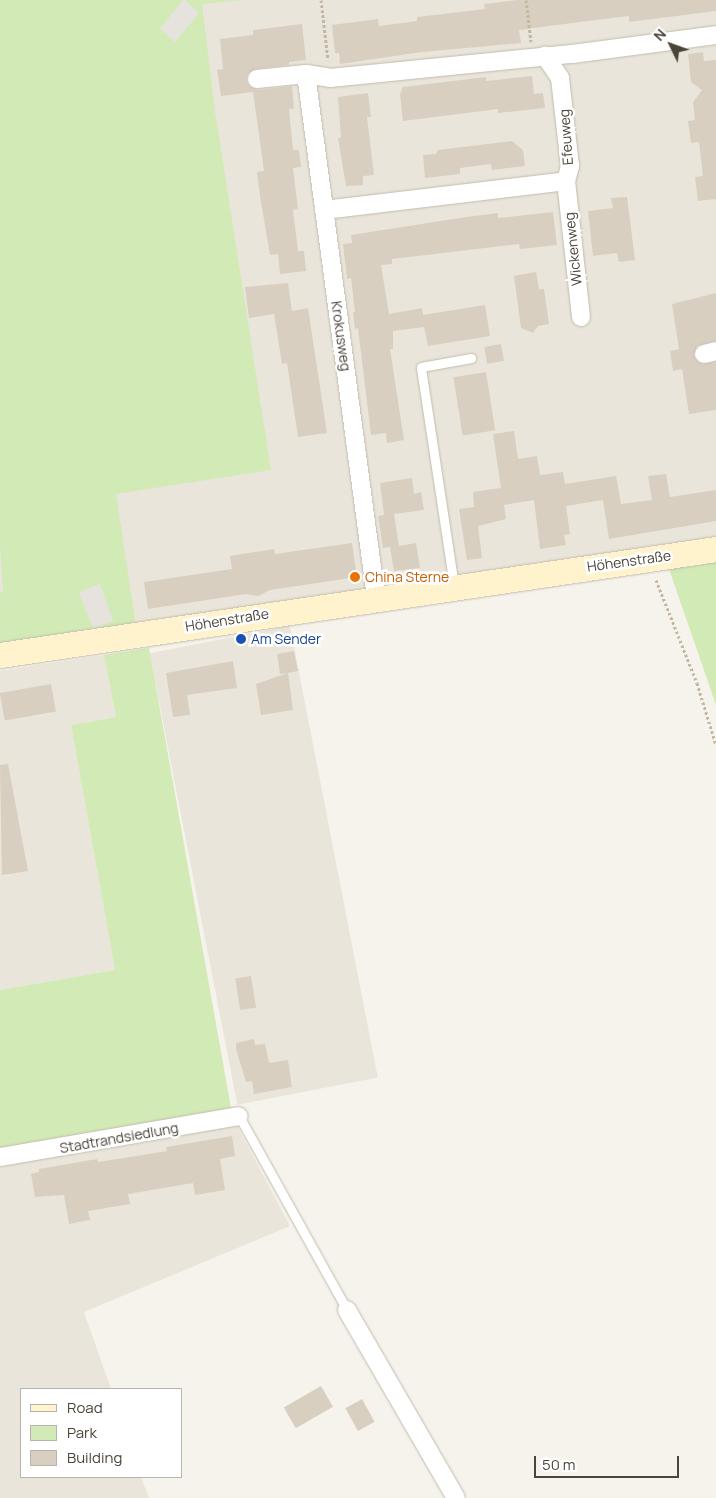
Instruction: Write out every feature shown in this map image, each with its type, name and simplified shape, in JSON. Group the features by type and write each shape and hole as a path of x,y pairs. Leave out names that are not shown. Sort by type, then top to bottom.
{"street":[{"path":"257,79 306,74 330,78 572,54 716,35"},
{"path":"560,78 572,54"},
{"name":"Efeuweg","path":"324,210 566,180 570,166 560,78 538,57"},
{"name":"Krokusweg","path":"306,74 376,597"},
{"name":"Wickenweg","path":"566,180 581,317"},
{"name":"Höhenstraße","path":"0,655 376,597 716,549"},
{"name":"Stadtrandsiedlung","path":"0,1157 239,1116"},
{"path":"347,1310 456,1498"}],"lane":[{"path":"454,586 421,368 471,358"},
{"path":"239,1116 347,1310"}],"path":[{"path":"321,0 330,78"},
{"path":"526,0 538,57"},
{"path":"648,559 697,683 716,745"}],"shaded area":[{"path":"0,0 716,0 716,539 0,647"},
{"path":"183,0 199,12 176,42 160,30"},
{"path":"100,584 114,621 94,629 79,592"},
{"path":"290,626 378,1078 237,1105 150,653"},
{"path":"104,655 116,717 71,725 115,970 0,990 0,671"},
{"path":"236,1124 290,1226 84,1312 111,1388 20,1388 20,1478 141,1478 149,1498 0,1498 0,1162"}],"green space":[{"path":"0,0 183,0 160,29 175,42 199,13 185,0 243,0 202,4 215,111 271,470 116,494 136,626 0,647 0,593 3,592 0,544","holes":["100,584 113,621 93,628 79,592"]},
{"path":"716,562 716,705 669,569"},
{"path":"149,648 231,1108 0,1149 0,990 115,970 71,725 116,717 104,655"}],"building":[{"path":"518,0 716,0 716,11 629,22 629,16 519,30 521,43 422,52 340,64 339,53 335,53 332,25 378,19 379,26 417,21 417,17 485,9 484,4"},
{"path":"302,24 306,60 289,62 289,65 255,69 248,74 246,80 249,86 258,90 292,86 294,109 289,109 293,150 299,150 301,167 293,168 298,209 293,210 298,251 304,251 306,271 280,274 278,254 270,255 260,196 257,172 264,171 253,92 221,96 217,70 223,69 220,39 253,35 253,30"},
{"path":"703,52 704,61 716,60 716,199 698,201 695,177 703,176 699,142 691,143 688,121 695,120 693,102 702,90 691,82 688,54"},
{"path":"532,76 534,94 543,93 545,108 498,113 498,109 403,121 400,94 403,87 486,77 486,81"},
{"path":"368,93 371,117 367,117 374,175 363,176 363,185 346,186 338,138 341,138 338,97"},
{"path":"512,141 523,150 525,166 492,170 491,164 460,168 460,174 425,178 423,155 436,154 438,150"},
{"path":"627,197 635,260 619,262 617,253 593,256 588,211 613,208 611,198"},
{"path":"553,212 557,245 520,249 519,244 392,259 392,264 381,265 389,314 422,308 423,315 485,305 490,336 428,346 424,327 393,331 393,349 390,349 404,440 387,443 386,433 371,435 358,328 355,329 351,278 347,279 343,244 352,243 351,235 466,217 498,213 498,218"},
{"path":"536,272 539,289 544,289 549,324 538,326 533,333 521,328 514,276"},
{"path":"288,283 292,311 308,308 327,433 298,437 287,363 282,364 274,314 249,318 245,287"},
{"path":"716,293 716,341 697,346 694,356 702,364 716,362 716,410 689,414 682,369 673,371 670,351 679,349 672,304"},
{"path":"501,344 504,361 487,364 484,347"},
{"path":"486,372 495,430 463,435 453,377"},
{"path":"514,431 518,459 537,456 540,475 563,472 565,484 616,476 621,504 652,500 648,476 666,474 670,497 716,490 716,521 609,539 603,500 566,506 570,534 564,535 566,545 540,549 534,500 504,505 506,519 478,526 482,558 467,560 459,509 474,507 473,492 501,488 493,434"},
{"path":"412,478 414,494 421,492 424,510 394,514 399,546 416,543 420,568 394,571 390,547 383,548 378,516 384,515 380,483"},
{"path":"352,543 357,577 270,590 258,596 246,594 148,609 144,582 232,569 230,556 274,549 275,554"},
{"path":"294,651 298,671 280,674 277,654"},
{"path":"233,661 237,688 187,695 190,715 173,717 166,673"},
{"path":"288,673 293,710 261,715 256,684"},
{"path":"51,684 56,712 5,721 0,693"},
{"path":"8,764 28,871 2,875 0,765"},
{"path":"251,976 256,1008 240,1010 235,979"},
{"path":"254,1039 255,1045 265,1044 269,1063 288,1060 292,1087 254,1094 252,1081 246,1082 236,1043"},
{"path":"232,1136 235,1156 220,1159 225,1190 195,1195 193,1183 128,1194 130,1204 88,1211 90,1220 69,1224 64,1195 35,1197 31,1174 39,1172 39,1169 97,1159 98,1162 167,1151 166,1147"},
{"path":"321,1386 333,1407 296,1428 284,1408"},
{"path":"362,1399 375,1422 358,1431 345,1408"}],"place":[{"name":"China Sterne","path":"355,577"},
{"name":"Am Sender","path":"241,639"}]}
